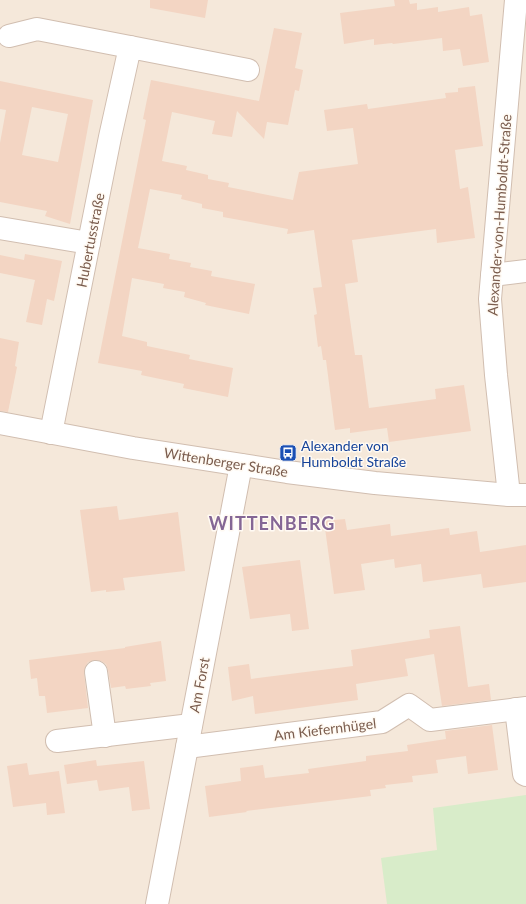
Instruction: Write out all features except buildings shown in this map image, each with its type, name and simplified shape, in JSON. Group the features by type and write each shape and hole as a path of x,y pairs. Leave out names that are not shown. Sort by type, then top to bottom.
{"street":[{"name":"Alexander-von-Humboldt-Straße","path":"516,0 519,52 490,299 491,322 518,495"},
{"path":"9,36 36,29 248,70"},
{"name":"Hubertusstraße","path":"51,432 130,47"},
{"path":"0,228 89,244"},
{"path":"492,275 526,271"},
{"name":"Wittenberger Straße","path":"0,422 134,448 241,465 375,483 518,495"},
{"name":"Am Forst","path":"157,904 241,465"},
{"path":"96,672 104,736"},
{"name":"Am Kiefernhügel","path":"187,747 382,722 409,705 430,720 521,708"},
{"path":"521,708 524,774 526,775"},
{"path":"57,741 191,725"}],"shaded area":[{"path":"0,0 526,0 526,904 0,904"}],"green space":[{"path":"526,795 526,904 387,904 381,858 437,850 433,808"}],"place":[{"name":"Alexander von Humboldt Straße","path":"288,453"}],"district":[{"name":"WITTENBERG","path":"272,523"}]}
